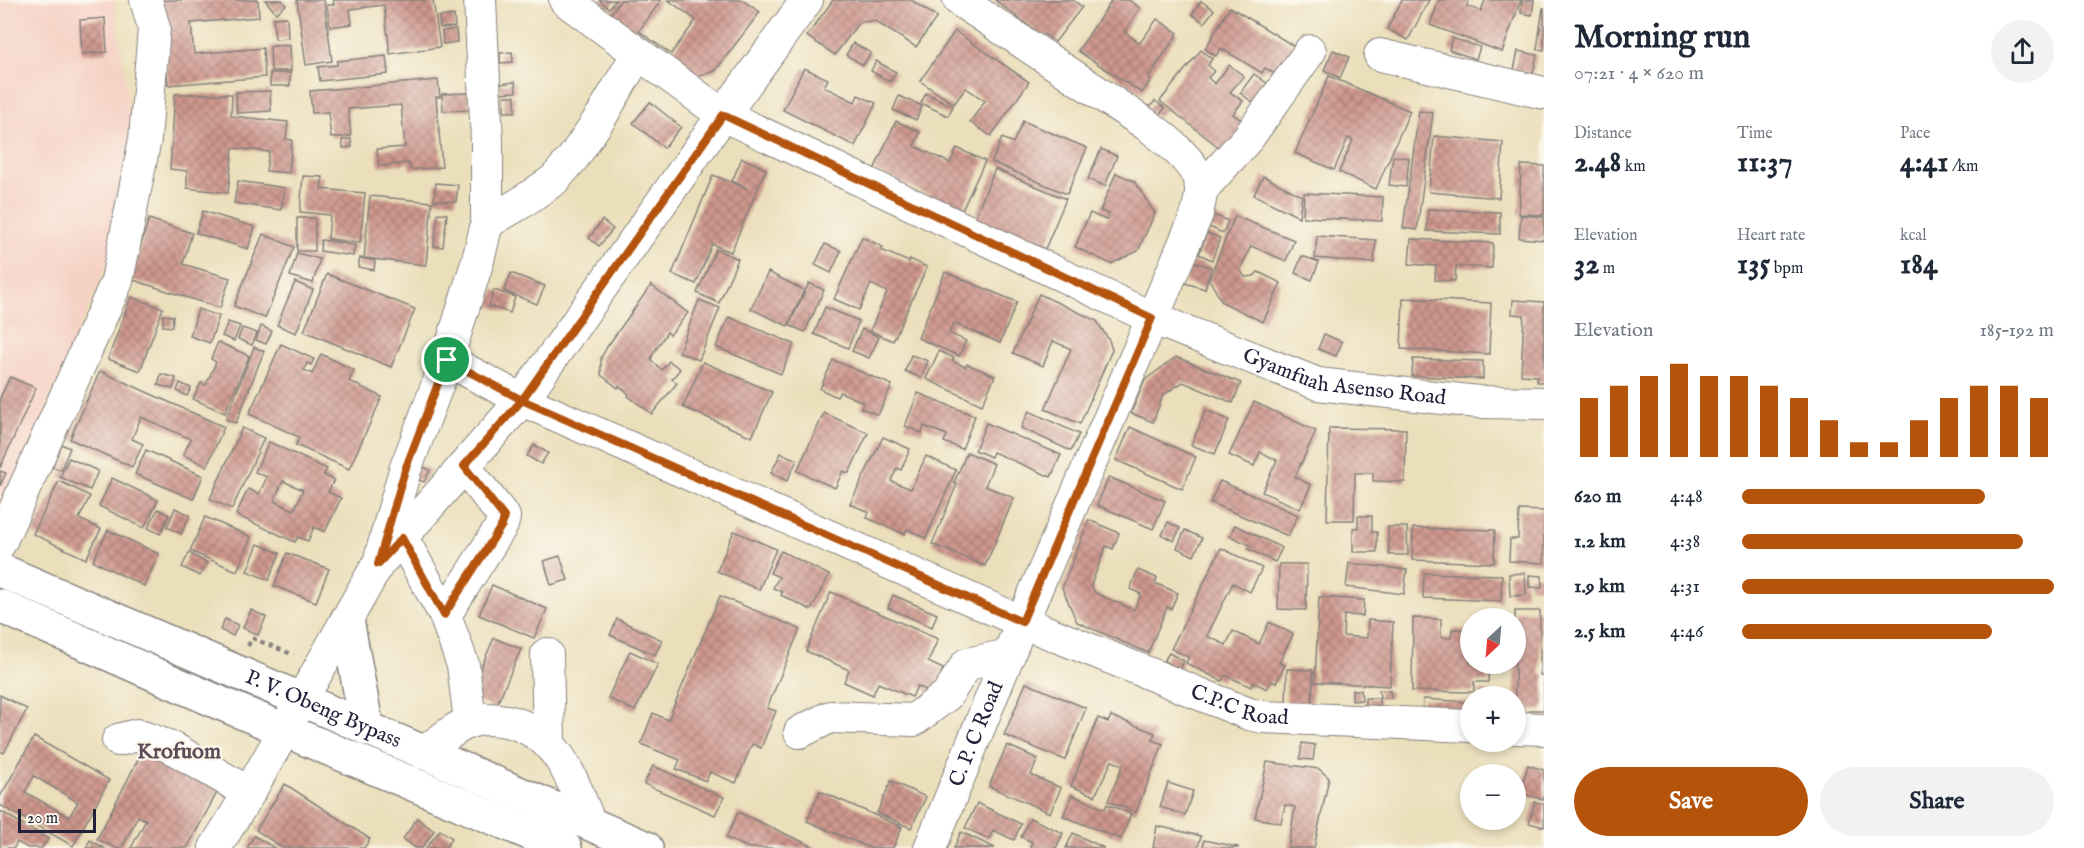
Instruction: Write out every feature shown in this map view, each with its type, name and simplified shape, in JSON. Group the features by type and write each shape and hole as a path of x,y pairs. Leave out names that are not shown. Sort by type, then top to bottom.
{"highway":[{"name":"P. V. Obeng Bypass","path":"0,570 646,848"},
{"name":"P. V. Obeng Bypass","path":"0,606 283,730 565,848"},
{"path":"347,620 367,729"}],"street":[{"path":"0,543 117,281 146,139 154,28 146,0"},
{"path":"215,848 249,793 378,564 405,470 447,360 487,223 487,141 480,0"},
{"name":"Gyamfuah Asenso Road","path":"565,0 723,115 1152,318 1318,384 1478,402 1544,403"},
{"path":"378,564 522,400 807,0"},
{"path":"959,0 1172,144 1193,168 1202,189 1248,138 1310,51"},
{"path":"487,223 554,180 573,158 602,115 638,53"},
{"path":"1380,55 1544,93"},
{"name":"C. P. C Road","path":"930,848 1022,622 1197,214 1202,189"},
{"name":"C.P.C Road","path":"447,360 522,400 1022,622 1249,714 1263,717 1460,726"},
{"path":"444,615 502,525 504,517 464,466"},
{"path":"402,538 444,615 463,665 470,721"},
{"path":"547,654 549,743"},
{"path":"800,732 830,717 914,720 948,695 967,664 1009,655"},
{"path":"423,753 470,721 490,718 524,725 549,743 567,765 590,824"},
{"path":"1526,728 1544,729"},
{"path":"118,740 136,735 171,747 249,793"}],"shaded area":[{"path":"0,0 114,0 131,122 114,246 4,513 0,512"}],"building":[{"path":"258,0 259,17 191,23 194,54 263,48 265,77 168,85 160,1"},
{"path":"265,0 282,0 286,5 276,13"},
{"path":"297,0 324,0 332,61 306,65"},
{"path":"333,0 433,0 440,47 390,54 384,5 350,9 352,24 330,27 327,5 334,5"},
{"path":"599,0 616,0 609,8"},
{"path":"621,0 661,0 639,31 671,54 696,20 668,0 742,0 760,12 715,71 687,79 609,16"},
{"path":"833,0 911,0 937,17 916,47 875,21 859,22 835,55 807,36"},
{"path":"995,0 1073,0 1082,7 1055,42 1044,34 1042,36"},
{"path":"1112,0 1129,0 1140,8 1124,32 1140,43 1157,19 1178,33 1148,78 1151,80 1142,93 1078,51"},
{"path":"1402,0 1429,0 1408,40 1387,29"},
{"path":"1439,0 1469,0 1467,6 1481,11 1485,0 1521,0 1502,52 1430,25"},
{"path":"1522,0 1534,0 1532,15 1521,13"},
{"path":"1201,1 1214,10 1204,23 1192,14"},
{"path":"1230,7 1297,48 1280,77 1265,68 1262,73 1221,48 1216,56 1205,49"},
{"path":"1544,8 1544,50 1537,49"},
{"path":"454,15 455,27 440,28 439,17"},
{"path":"287,17 288,38 275,39 273,18"},
{"path":"105,18 107,52 82,54 80,20"},
{"path":"456,29 457,42 443,44 442,31"},
{"path":"955,31 1029,82 991,136 970,122 985,101 966,88 954,104 920,81"},
{"path":"1452,38 1480,47 1476,59 1449,50"},
{"path":"853,43 871,53 863,65 846,55"},
{"path":"290,45 291,71 271,71 270,46"},
{"path":"1201,50 1212,59 1208,65 1214,71 1208,78 1215,84 1229,65 1244,76 1230,92 1243,101 1233,114 1247,124 1225,152 1160,101"},
{"path":"1333,50 1349,57 1340,78 1324,70"},
{"path":"1518,51 1537,55 1533,73 1514,70"},
{"path":"512,52 513,62 500,63 500,53"},
{"path":"386,56 388,74 320,81 318,67 337,65 337,61"},
{"path":"876,61 896,72 890,82 871,71"},
{"path":"804,68 828,79 824,87 855,102 858,95 876,103 855,146 783,110"},
{"path":"270,73 290,73 290,86 270,86"},
{"path":"1254,74 1268,84 1254,103 1240,93"},
{"path":"1329,76 1410,111 1376,189 1339,172 1353,140 1348,138 1334,170 1295,153"},
{"path":"438,80 440,97 436,97 442,167 410,170 409,163 379,166 377,149 405,147 401,105 348,109 351,136 331,138 328,112 312,113 310,91"},
{"path":"515,82 516,92 500,93 499,84"},
{"path":"270,91 271,111 237,113 236,92"},
{"path":"469,93 470,110 443,111 442,94"},
{"path":"926,93 953,106 948,116 921,103"},
{"path":"175,94 232,94 231,116 288,122 286,139 292,140 289,173 266,171 269,152 233,148 228,193 187,188 187,171 170,169"},
{"path":"504,96 515,96 515,112 504,112"},
{"path":"899,96 922,106 916,120 893,110"},
{"path":"1155,101 1165,108 1158,117 1148,109"},
{"path":"650,102 681,127 664,148 633,123"},
{"path":"1419,111 1433,113 1417,230 1403,228"},
{"path":"896,121 920,132 914,146 950,163 957,148 985,161 962,210 874,170"},
{"path":"1023,121 1087,148 1067,194 992,162 1002,138 1013,143"},
{"path":"1434,136 1503,142 1499,198 1429,192"},
{"path":"351,139 352,147 343,148 342,140"},
{"path":"1101,149 1117,156 1105,186 1088,179"},
{"path":"1393,156 1409,158 1406,187 1389,185"},
{"path":"742,158 766,169 731,252 712,244 696,284 672,274 713,175 748,189 732,181"},
{"path":"1521,165 1544,166 1544,215 1519,214"},
{"path":"995,169 1066,199 1045,249 974,219"},
{"path":"1116,173 1134,181 1155,213 1138,251 1111,264 1075,247 1090,213 1106,220 1109,214 1100,211"},
{"path":"303,176 323,177 321,189 365,193 360,243 328,239 330,215 300,212"},
{"path":"1263,176 1302,196 1299,217 1254,195"},
{"path":"238,181 285,188 281,210 234,203"},
{"path":"436,183 458,185 456,202 434,200"},
{"path":"1304,193 1383,197 1382,221 1303,217"},
{"path":"370,196 432,202 426,265 364,258"},
{"path":"1428,209 1500,212 1500,234 1427,231"},
{"path":"203,211 255,227 248,249 196,233"},
{"path":"438,213 447,214 443,247 434,246"},
{"path":"1214,215 1228,221 1223,233 1209,227"},
{"path":"1521,215 1544,217 1544,240 1519,238"},
{"path":"1235,216 1294,240 1286,261 1251,246 1240,270 1245,277 1254,276 1258,272 1281,283 1263,322 1222,302 1209,279"},
{"path":"297,218 315,218 315,251 297,251"},
{"path":"149,219 192,233 183,264 230,278 220,308 130,279"},
{"path":"602,220 613,229 599,246 589,238"},
{"path":"1207,233 1220,238 1212,260 1199,254"},
{"path":"263,234 294,247 265,318 234,306"},
{"path":"1317,236 1376,240 1374,263 1315,258"},
{"path":"862,237 883,247 881,250 927,267 893,341 870,331 887,292 871,284 859,310 834,299"},
{"path":"1411,239 1493,243 1492,268 1456,266 1455,281 1435,280 1436,266 1409,264"},
{"path":"321,240 355,245 353,256 320,251"},
{"path":"825,244 841,251 831,273 815,265"},
{"path":"716,249 738,259 719,303 697,293"},
{"path":"297,253 320,259 313,283 290,276"},
{"path":"1302,256 1319,262 1312,280 1295,273"},
{"path":"360,258 375,261 374,270 358,267"},
{"path":"1191,261 1211,267 1205,289 1185,283"},
{"path":"768,272 804,290 788,326 751,309"},
{"path":"945,272 1017,302 1000,343 954,323 949,333 966,341 959,356 918,338"},
{"path":"511,273 545,286 537,304 504,291"},
{"path":"327,274 415,309 391,367 304,331"},
{"path":"295,282 313,290 296,333 277,325"},
{"path":"809,283 824,290 805,332 789,325"},
{"path":"651,285 688,313 670,335 667,332 653,354 651,360 662,370 669,361 680,369 672,379 677,383 652,414 628,396 629,394 619,386 618,388 601,375 601,358 607,347"},
{"path":"494,290 515,297 510,313 489,306"},
{"path":"1039,294 1097,321 1109,340 1112,350 1080,424 1045,409 1071,349 1053,341 1043,366 1013,353"},
{"path":"131,297 163,308 140,371 108,359"},
{"path":"1403,298 1491,303 1489,354 1401,349"},
{"path":"699,300 720,308 699,360 679,352"},
{"path":"1513,300 1544,302 1544,382 1537,382 1537,376 1521,375 1524,315 1512,314"},
{"path":"825,307 859,321 848,348 814,334"},
{"path":"198,309 219,316 210,343 190,336"},
{"path":"163,315 173,316 172,327 163,326"},
{"path":"729,317 794,344 781,374 716,347"},
{"path":"228,322 240,326 234,341 222,336"},
{"path":"261,326 272,331 266,344 256,340"},
{"path":"242,328 257,333 252,345 238,339"},
{"path":"862,329 879,337 869,358 852,351"},
{"path":"1324,334 1342,342 1336,356 1318,349"},
{"path":"218,342 249,356 225,413 193,399 201,383 206,385 216,362 211,359"},
{"path":"281,344 314,359 311,365 307,363 304,370 312,374 321,354 354,370 349,381 382,397 349,469 296,445 299,437 249,414"},
{"path":"254,347 264,351 236,423 226,419"},
{"path":"939,351 954,358 952,361 966,367 967,364 995,376 982,405 926,379"},
{"path":"911,355 928,361 921,378 905,371"},
{"path":"1176,357 1241,383 1233,403 1183,382 1163,395 1153,422 1131,413 1145,380"},
{"path":"1413,359 1483,361 1483,379 1412,376"},
{"path":"833,360 892,385 878,415 861,408 863,402 840,392 837,397 820,389"},
{"path":"703,362 772,392 752,437 683,407"},
{"path":"100,371 224,427 207,466 183,455 191,439 141,417 132,439 143,444 132,467 70,439"},
{"path":"161,374 176,378 173,389 158,385"},
{"path":"10,377 36,388 0,468 0,398"},
{"path":"180,383 191,388 187,396 177,391"},
{"path":"918,393 975,416 962,449 944,442 947,435 924,426 922,433 905,426"},
{"path":"1254,402 1316,431 1295,477 1311,485 1300,509 1262,492 1277,460 1260,452 1254,466 1229,455"},
{"path":"1206,410 1229,420 1215,454 1191,445"},
{"path":"1029,411 1079,434 1071,451 1021,428"},
{"path":"824,413 868,433 849,473 843,471 835,488 797,471"},
{"path":"986,423 1061,455 1051,477 993,452 991,457 975,450"},
{"path":"1130,427 1196,457 1182,489 1116,460"},
{"path":"242,428 264,438 232,509 210,499"},
{"path":"1329,428 1406,429 1405,482 1373,481 1373,473 1355,473 1354,520 1327,520"},
{"path":"883,437 910,449 901,470 897,468 891,481 911,489 926,456 956,470 926,538 907,529 905,534 867,518 869,512 850,504"},
{"path":"269,442 327,469 324,475 334,480 328,492 341,498 325,532 314,527 308,541 298,537 295,542 236,515 248,489 259,494 267,477 255,472","holes":["283,481 303,490 294,510 274,501"]},
{"path":"61,444 70,448 61,470 52,467"},
{"path":"534,445 548,453 541,464 527,456"},
{"path":"146,450 203,476 193,499 135,474"},
{"path":"967,452 994,464 985,486 1014,498 985,566 932,544 957,484 954,483"},
{"path":"781,453 797,460 787,481 771,473"},
{"path":"69,458 98,471 90,490 60,477"},
{"path":"419,465 430,470 424,482 413,477"},
{"path":"0,471 6,473 0,486"},
{"path":"1109,477 1165,501 1153,529 1097,505"},
{"path":"112,478 158,500 144,528 99,506"},
{"path":"59,481 90,496 79,519 101,529 86,559 33,534"},
{"path":"1220,481 1298,515 1288,536 1210,502"},
{"path":"175,508 190,515 181,534 167,527"},
{"path":"158,509 169,515 160,534 148,528"},
{"path":"1519,510 1544,511 1544,563 1509,561 1510,539 1518,539"},
{"path":"1358,516 1372,516 1372,532 1377,532 1377,552 1353,552 1353,528 1358,528"},
{"path":"205,517 251,537 237,571 190,551"},
{"path":"1089,520 1119,533 1113,549 1106,546 1091,585 1095,593 1134,610 1141,594 1130,589 1138,570 1157,578 1155,583 1178,593 1171,609 1167,607 1148,653 1077,622 1062,588"},
{"path":"1168,522 1180,528 1174,541 1162,535"},
{"path":"1235,525 1282,548 1275,562 1248,549 1250,545 1230,536"},
{"path":"1388,527 1407,527 1408,555 1389,555"},
{"path":"1413,528 1495,530 1494,563 1412,560"},
{"path":"108,530 159,554 144,586 93,561"},
{"path":"1185,530 1202,538 1194,556 1177,548"},
{"path":"734,531 776,549 759,590 717,571"},
{"path":"258,544 280,553 269,580 247,571"},
{"path":"1221,548 1262,568 1250,592 1233,583 1207,636 1226,645 1233,631 1259,644 1269,622 1293,634 1279,663 1285,665 1276,683 1271,681 1267,689 1253,682 1251,687 1225,675 1222,681 1186,663 1189,657 1171,649"},
{"path":"781,551 829,575 811,610 781,595 782,592 773,588 779,577 770,573"},
{"path":"189,553 207,563 200,576 182,567"},
{"path":"287,553 329,569 316,602 274,586"},
{"path":"560,556 568,580 551,585 544,561"},
{"path":"1349,563 1407,570 1404,594 1346,587"},
{"path":"1279,564 1307,564 1306,610 1278,609"},
{"path":"1424,573 1502,575 1501,601 1423,598"},
{"path":"1525,573 1526,595 1510,596 1509,574"},
{"path":"1529,575 1542,576 1542,588 1529,587"},
{"path":"492,585 547,609 534,638 479,615"},
{"path":"831,592 938,639 928,662 943,669 933,693 917,686 912,697 878,683 873,695 844,682 849,670 806,651"},
{"path":"893,595 937,614 932,627 888,608"},
{"path":"720,596 800,629 767,708 776,711 761,748 752,744 736,783 710,772 706,781 676,769 680,760 641,744 653,713 668,720"},
{"path":"1319,597 1364,600 1363,616 1344,615 1343,636 1367,638 1368,620 1393,622 1390,686 1315,682"},
{"path":"251,610 266,617 258,635 243,628"},
{"path":"1526,611 1540,611 1540,675 1544,675 1544,710 1530,710 1530,716 1526,716 1526,686 1515,686 1515,674 1526,674"},
{"path":"1413,618 1441,619 1441,637 1451,638 1452,629 1460,629 1460,674 1488,674 1488,682 1474,682 1474,686 1460,686 1460,692 1412,691"},
{"path":"225,619 238,625 233,636 220,630"},
{"path":"617,619 662,640 655,655 610,635"},
{"path":"494,638 521,649 495,709 468,697"},
{"path":"630,651 658,664 635,711 608,698"},
{"path":"1169,653 1184,661 1180,669 1164,661"},
{"path":"1287,669 1313,670 1312,708 1286,707"},
{"path":"1026,683 1086,708 1065,760 1004,735"},
{"path":"1352,690 1361,690 1362,700 1352,701"},
{"path":"1379,690 1390,691 1391,698 1380,698"},
{"path":"0,695 27,709 4,753 0,751"},
{"path":"1365,698 1379,698 1380,709 1365,709"},
{"path":"1423,699 1460,701 1460,717 1422,714"},
{"path":"1111,716 1155,733 1152,740 1163,744 1136,812 1108,801 1123,765 1112,761 1095,796 1071,786 1098,718 1108,722"},
{"path":"34,737 109,780 73,846 0,805 0,797","holes":["34,776 78,802 69,817 25,792"]},
{"path":"1302,743 1315,745 1313,760 1300,759"},
{"path":"1007,745 1038,759 1031,775 1061,788 1050,813 989,786"},
{"path":"144,748 220,787 187,848 131,848 146,820 138,816 122,848 116,848 97,839"},
{"path":"1267,762 1319,769 1329,778 1314,848 1288,848 1295,807 1285,805 1281,823 1255,818"},
{"path":"1528,765 1544,770 1544,800 1526,795"},
{"path":"653,766 724,797 715,815 644,784"},
{"path":"891,781 926,797 911,828 877,813"},
{"path":"1168,783 1193,791 1185,815 1160,807"},
{"path":"285,784 370,839 364,848 283,848 256,830"},
{"path":"820,791 902,827 893,848 870,848 807,821"},
{"path":"1072,795 1105,809 1107,804 1131,814 1121,839 1063,816"},
{"path":"1535,802 1544,804 1544,827 1529,823"},
{"path":"977,803 1021,824 1014,840 993,830 989,839 965,828"},
{"path":"0,811 48,839 42,848 28,848 17,842 14,848 0,848"},
{"path":"738,812 816,848 749,848 726,838"},
{"path":"417,818 434,831 422,848 416,848 403,839"},
{"path":"1030,818 1063,833 1056,848 1030,848 1032,842 1021,837"},
{"path":"1157,826 1201,836 1198,848 1153,848"},
{"path":"440,830 452,838 445,848 426,848"},
{"path":"961,832 995,848 954,848"},
{"path":"1073,833 1104,848 1066,848"},
{"path":"254,836 275,848 247,848"},
{"path":"90,840 104,848 86,848"},
{"path":"1204,840 1238,847 1238,848 1203,848"}],"district":[{"name":"Krofuom","path":"179,752"}],"route":[{"path":"447,360 405,470 378,564 402,538 444,615 502,525 504,517 464,466 522,400 723,115 1152,318 1022,622 522,400 447,360"}]}
